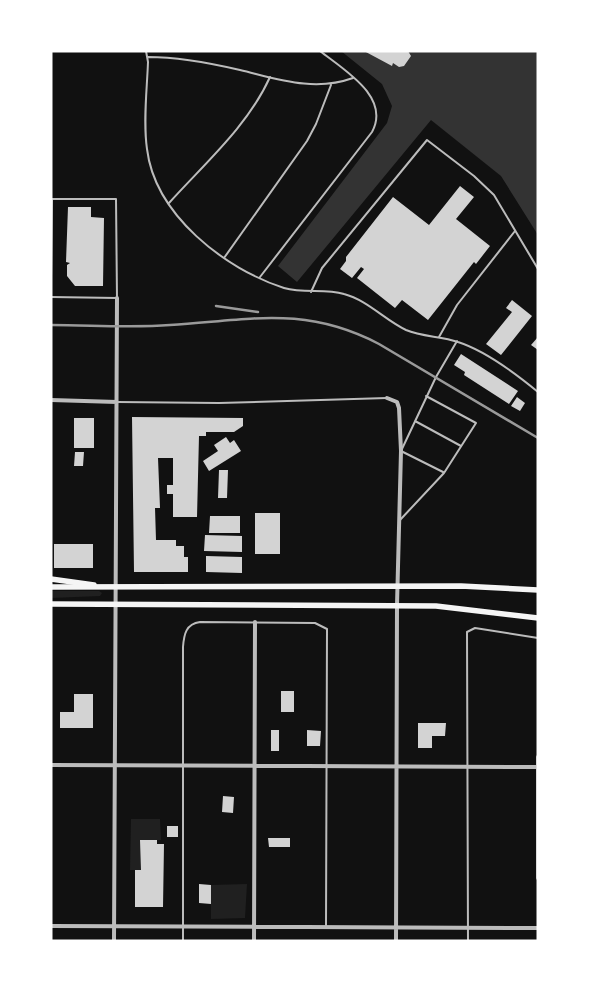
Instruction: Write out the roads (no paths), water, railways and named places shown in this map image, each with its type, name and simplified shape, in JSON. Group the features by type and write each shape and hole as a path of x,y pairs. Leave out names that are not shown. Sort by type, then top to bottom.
{"main road":[{"path":"51,580 106,587"},
{"path":"51,587 494,587 538,590"},
{"path":"51,604 397,605 475,609 538,618"}],"street":[{"path":"114,941 117,298"},
{"path":"387,398 397,402 400,408 401,451 397,587 396,941"},
{"path":"51,400 117,402"},
{"path":"254,941 255,622"},
{"path":"538,757 538,878"},
{"path":"51,765 538,767"},
{"path":"51,926 538,928"}],"lane":[{"path":"146,51 148,57 147,149 152,171 169,203 190,230 224,258 283,288 346,294 408,330 457,342 488,357 538,392"},
{"path":"260,277 376,124 378,112 373,99 365,88 320,51"},
{"path":"148,57 185,60 298,84 331,85 353,78"},
{"path":"169,203 247,116 270,78"},
{"path":"224,258 307,141 316,124 331,85"},
{"path":"311,292 322,268 427,140 474,176 494,195 538,269"},
{"path":"51,277 52,199 116,199 117,298 51,297"},
{"path":"439,337 460,300 515,230"},
{"path":"444,473 401,451 426,396 457,342"},
{"path":"399,521 444,473 476,423 426,396"},
{"path":"117,402 219,403 387,398"},
{"path":"415,421 461,446"},
{"path":"183,941 183,647 185,632 191,624 200,622 315,623 326,629 326,927"},
{"path":"468,941 467,632 476,628 538,638"}],"railway":[{"path":"216,306 258,312"},
{"path":"51,325 155,326 276,318 326,324 352,332 379,344 538,438"}]}
